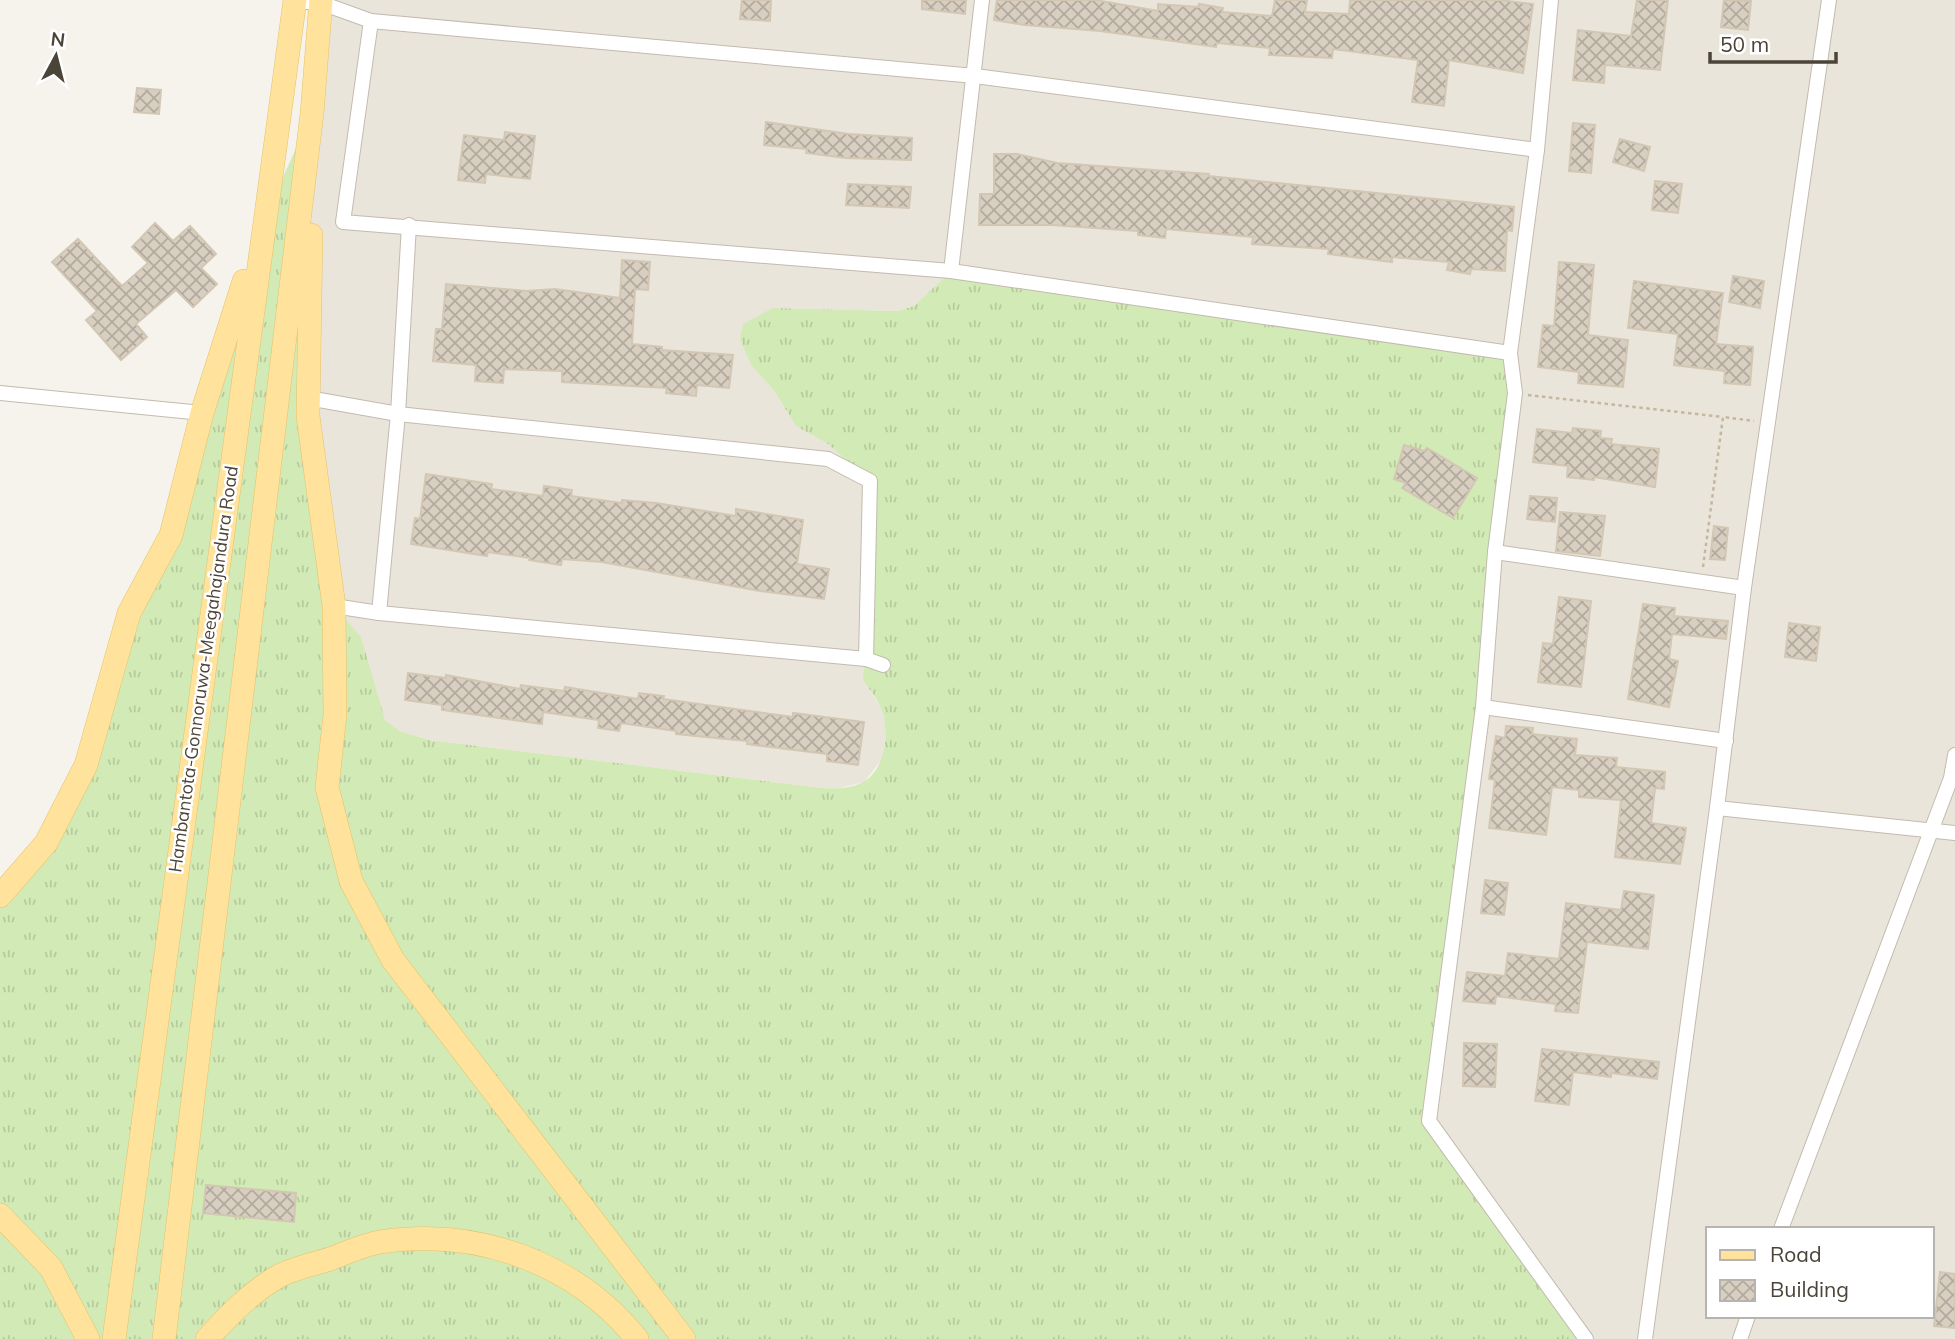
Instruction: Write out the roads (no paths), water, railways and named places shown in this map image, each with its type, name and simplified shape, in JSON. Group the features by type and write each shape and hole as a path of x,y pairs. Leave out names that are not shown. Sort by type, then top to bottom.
{"main road":[{"name":"Hambantota-Gonnoruwa-Meegahajandura Road","path":"114,1339 263,221 295,1"},
{"path":"164,1339 312,113 321,2"},
{"path":"312,113 308,398 334,606 335,715 327,788 352,881 393,960 684,1339"},
{"path":"0,895 46,843 86,765 129,613 171,535 202,413 263,221"},
{"path":"0,1215 51,1268 88,1339"},
{"path":"207,1339 243,1301 281,1276 377,1242 422,1237 516,1252 571,1278 620,1317 637,1339"}],"street":[{"path":"951,271 982,0"},
{"path":"1551,0 1536,150 1510,353 1515,393 1495,552 1483,707 1429,1121 1586,1339"},
{"path":"1646,1339 1744,589 1829,0"},
{"path":"295,1 321,2 371,21 975,76 1536,150"},
{"path":"371,21 343,222 409,225 951,271 1510,353"},
{"path":"379,613 398,414 409,225"},
{"path":"0,393 202,413"},
{"path":"308,398 398,414 828,459 870,481 866,659"},
{"path":"1495,552 1744,589"},
{"path":"334,606 379,613 866,659 883,665"},
{"path":"1483,707 1726,741"},
{"path":"1782,1227 1951,778 1955,755"},
{"path":"1717,808 1955,833"},
{"path":"1740,1339 1747,1318"}]}
